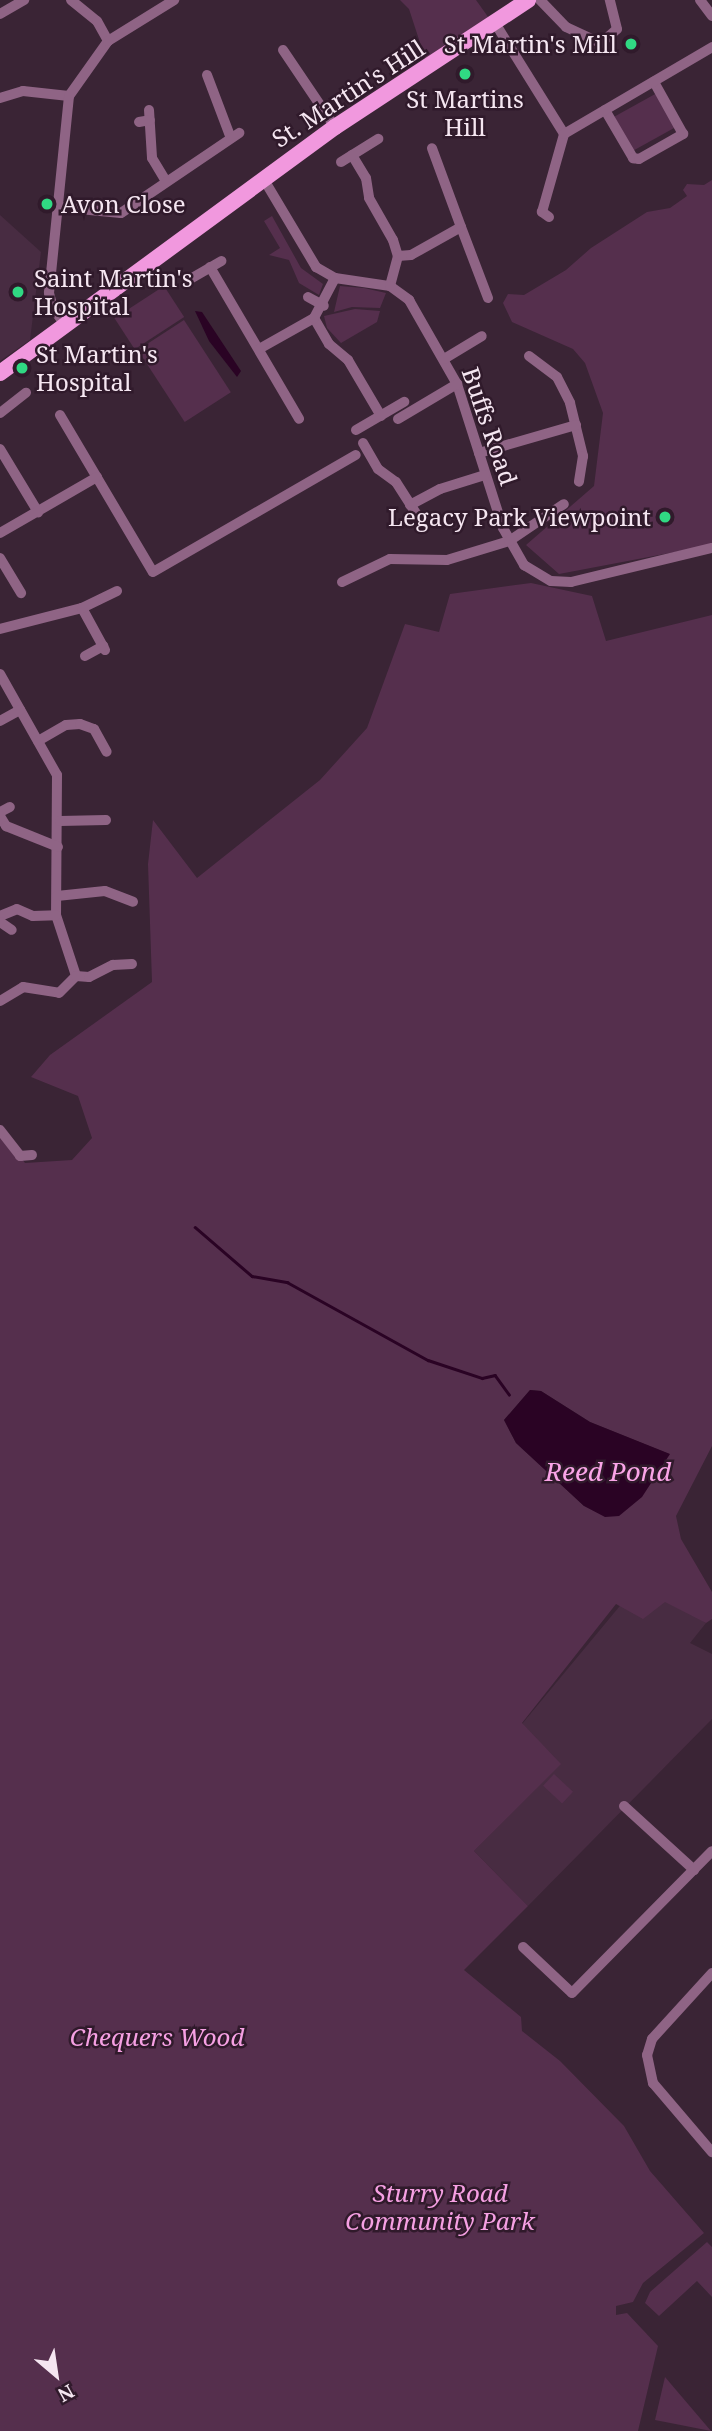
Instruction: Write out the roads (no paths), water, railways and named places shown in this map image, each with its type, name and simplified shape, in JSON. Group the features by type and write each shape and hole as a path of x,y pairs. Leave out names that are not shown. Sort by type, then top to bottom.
{"main road":[{"name":"St. Martin's Hill","path":"0,373 335,127 528,0"}],"street":[{"path":"0,14 24,0"},
{"path":"71,0 97,20 108,41"},
{"path":"65,325 52,308 49,293 69,96 108,41 174,0"},
{"path":"540,0 566,27 601,43 617,29 610,0"},
{"path":"700,0 712,16"},
{"path":"495,23 564,134"},
{"path":"549,217 542,212 564,134 712,47"},
{"path":"283,50 335,127"},
{"path":"59,207 121,213 235,135 206,82"},
{"path":"605,110 633,158 639,159 683,131 654,82"},
{"path":"0,98 23,91 69,96"},
{"path":"139,122 150,115 152,158 166,181"},
{"path":"341,162 378,139"},
{"path":"432,148 488,298"},
{"path":"263,178 309,259 335,278 390,286 398,256 352,155"},
{"path":"398,256 411,255 461,227"},
{"path":"191,278 221,261"},
{"path":"210,267 299,419"},
{"path":"259,349 314,318 324,306 335,278"},
{"name":"Buffs Road","path":"390,286 405,294 457,384 509,541 524,565 551,580 571,582 712,548"},
{"path":"308,297 324,306"},
{"path":"314,318 329,344 348,360 381,416"},
{"path":"444,359 482,336"},
{"path":"529,356 557,377 576,425 583,456 579,482"},
{"path":"398,419 457,384"},
{"path":"0,413 26,393"},
{"path":"356,430 404,402"},
{"path":"60,415 153,572 356,454"},
{"path":"479,453 576,425"},
{"path":"363,443 419,519"},
{"path":"0,449 38,512"},
{"path":"410,505 440,489 485,475"},
{"path":"0,533 97,477"},
{"path":"342,582 390,559 447,560 509,541 538,525 564,504"},
{"path":"0,558 21,593"},
{"path":"0,629 82,608 117,590"},
{"path":"82,608 104,648 85,656"},
{"path":"0,674 57,775 60,821 56,915 76,976"},
{"path":"0,721 20,710"},
{"path":"38,741 66,725 80,724 94,729 107,752"},
{"path":"10,807 0,814 6,826 58,847"},
{"path":"60,821 106,820"},
{"path":"57,896 105,891 133,902"},
{"path":"0,916 17,909 33,916 56,915"},
{"path":"0,922 12,930"},
{"path":"0,1002 23,987 59,993 76,976 89,977 113,965 132,964"},
{"path":"0,1130 20,1156 32,1155"},
{"path":"624,1806 694,1870"},
{"path":"523,1947 572,1993 712,1852"},
{"path":"712,1973 652,2039 647,2055 653,2083 712,2152"}],"water":[{"path":"195,311 202,312 241,371 237,377 209,341"},
{"name":"Reed Pond","path":"530,1390 541,1391 590,1422 670,1454 642,1497 619,1516 605,1517 584,1506 516,1443 504,1420"}],"waterway":[{"path":"195,1227 252,1276 287,1282 428,1360 482,1378 495,1375 509,1394"}],"place":[{"name":"St Martin's Mill","path":"631,44"},
{"name":"St Martins Hill","path":"465,74"},
{"name":"Avon Close","path":"47,204"},
{"name":"Saint Martin's Hospital","path":"18,292"},
{"name":"St Martin's Hospital","path":"22,368"},
{"name":"Legacy Park Viewpoint","path":"665,517"}],"park label":[{"name":"Chequers Wood","path":"157,2037"},
{"name":"Sturry Road Community Park","path":"440,2207"}]}
